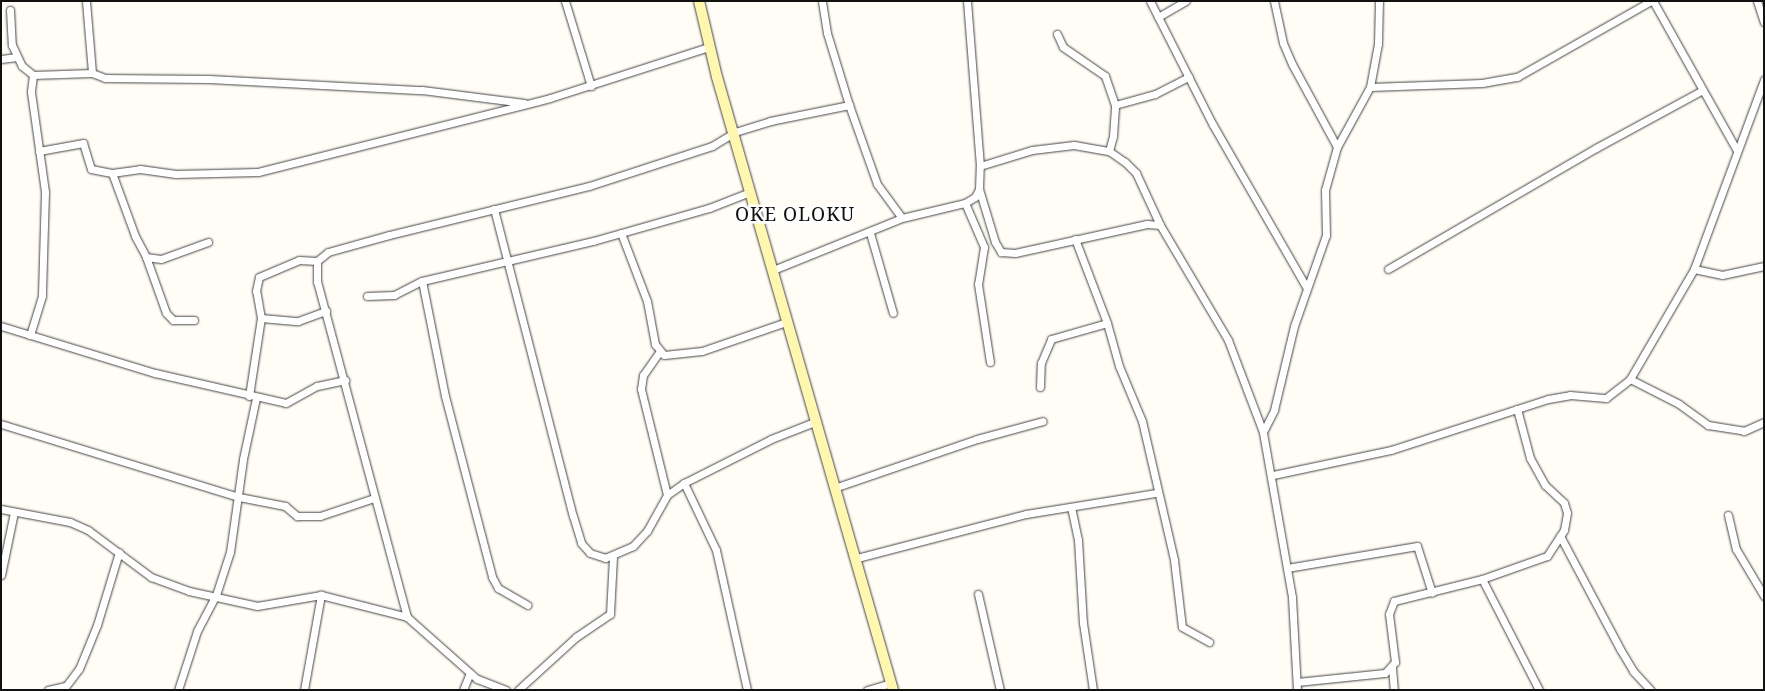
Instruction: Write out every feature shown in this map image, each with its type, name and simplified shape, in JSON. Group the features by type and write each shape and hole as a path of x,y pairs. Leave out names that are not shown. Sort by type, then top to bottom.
{"street":[{"path":"86,1 92,73"},
{"path":"565,1 591,86"},
{"path":"699,1 709,47 735,132 786,322 837,487 892,686 867,690"},
{"path":"822,1 827,33 877,184 902,218"},
{"path":"967,1 980,166 979,189 995,242 1001,252 1014,253 1148,224 1160,225"},
{"path":"1150,1 1189,77 1306,287"},
{"path":"1158,17 1186,1"},
{"path":"1274,1 1283,43 1292,64 1336,147"},
{"path":"1263,432 1274,410 1285,357 1306,287 1326,235 1325,190 1336,147 1370,87 1378,44 1379,1"},
{"path":"1370,87 1482,83 1517,77 1652,1 1701,91 1736,149"},
{"path":"1757,1 1764,22"},
{"path":"10,10 11,39 17,57 22,66 33,75 92,73 105,78 209,79 431,91 528,104"},
{"path":"1057,34 1062,47 1105,76 1114,106 1113,136 1109,151"},
{"path":"39,151 83,143 91,169 112,173 140,169 176,174 258,172 528,104 591,86 709,47"},
{"path":"1,59 17,57"},
{"path":"30,335 42,296 45,192 31,92 33,75"},
{"path":"1114,106 1154,94 1189,77"},
{"path":"1273,475 1390,450 1559,396 1606,398 1630,379 1694,269 1736,149 1764,80"},
{"path":"1388,269 1596,148 1701,91"},
{"path":"407,617 315,271 318,261 328,252 389,235 589,186 712,146 735,132 803,112 849,104"},
{"path":"980,166 999,158 1057,146 1109,151 1136,173 1160,225 1228,340 1263,432 1266,459 1273,475 1294,615 1297,686 1385,673 1392,668 1395,662 1389,607 1394,601 1482,579 1547,556 1560,536 1567,513 1564,503 1545,486 1530,458 1517,409"},
{"path":"112,173 166,313 172,320 194,320"},
{"path":"773,270 870,233 902,218 965,203 975,197 979,189"},
{"path":"367,296 394,296 422,281 621,233 709,208 750,192"},
{"path":"965,203 984,246 978,284 990,362"},
{"path":"494,210 581,543 596,556 612,556 642,538 667,495 684,483 771,439 817,421"},
{"path":"621,233 647,301 655,344 660,351 669,356 702,351 786,322"},
{"path":"870,233 893,313"},
{"path":"1075,239 1107,323 1119,366 1142,421 1156,493 1174,560 1182,627 1209,642"},
{"path":"146,257 160,260 208,242"},
{"path":"178,690 197,631 216,595 230,552 239,496 261,318 256,291 259,277 299,260 318,261"},
{"path":"1694,269 1722,274 1764,266"},
{"path":"422,281 444,396 492,577 498,588 527,606"},
{"path":"261,318 298,321 326,311"},
{"path":"1040,387 1041,363 1051,340 1107,323"},
{"path":"1,326 155,373 252,397 291,402 317,386 345,380"},
{"path":"660,351 643,375 641,389 667,495"},
{"path":"1630,379 1679,404 1708,425 1744,432 1764,422"},
{"path":"837,487 977,439 1043,421"},
{"path":"1,424 239,496 285,506 297,516 308,518 374,498"},
{"path":"684,483 716,550 747,690"},
{"path":"857,558 985,523 1156,493"},
{"path":"1071,507 1078,540 1083,623 1093,690"},
{"path":"1,509 70,522 88,530 152,577 168,586 264,606 322,595 407,617 470,673 506,690"},
{"path":"1,575 14,512"},
{"path":"1728,515 1736,550 1764,596"},
{"path":"1560,536 1620,649 1633,671 1650,690"},
{"path":"1287,568 1417,546 1432,593"},
{"path":"48,690 66,686 79,669 114,575 119,552"},
{"path":"521,689 576,637 610,614 612,556"},
{"path":"1482,579 1539,690"},
{"path":"978,594 1000,690"},
{"path":"304,690 322,595"},
{"path":"1392,668 1394,690"},
{"path":"463,690 470,673"}],"district":[{"name":"OKE OLOKU","path":"795,215"}]}
